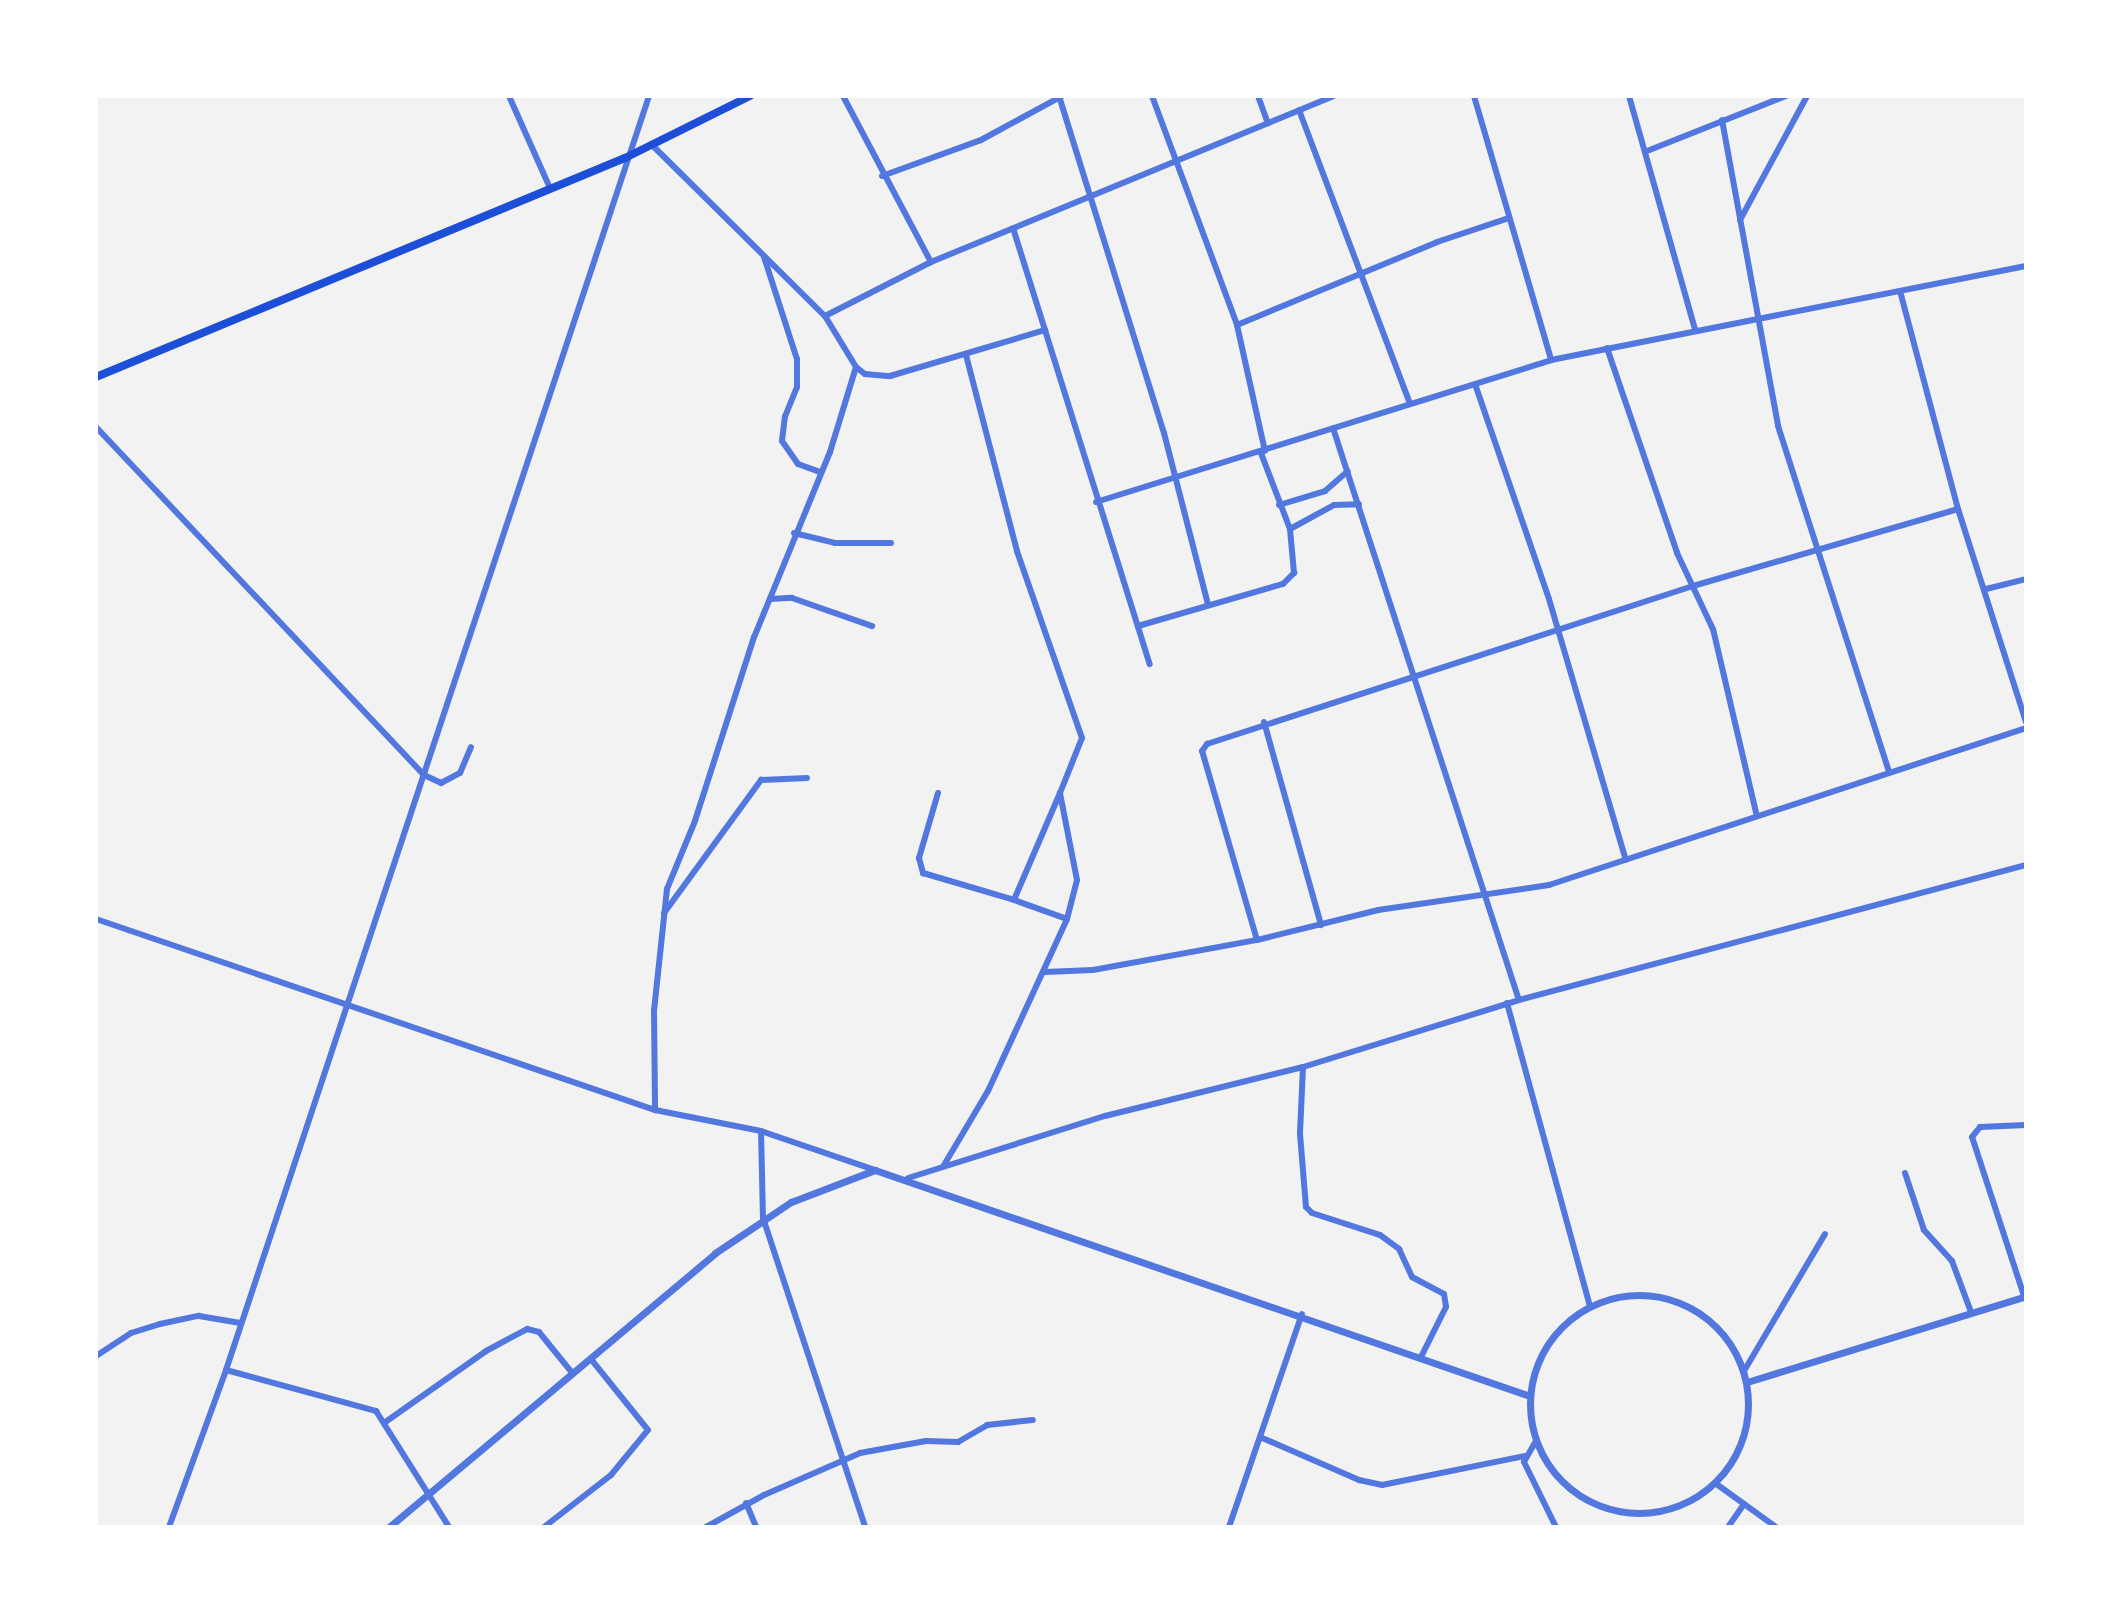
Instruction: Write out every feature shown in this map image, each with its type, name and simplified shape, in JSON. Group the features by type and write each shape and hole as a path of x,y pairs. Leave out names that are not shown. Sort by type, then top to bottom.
{"main road":[{"path":"96,377 549,186 625,158 750,96"}],"street":[{"path":"509,96 549,186"},
{"path":"169,1527 226,1370 625,158 649,96"},
{"path":"843,96 882,176 931,262"},
{"path":"882,176 981,140 1060,96 1208,604"},
{"path":"1138,626 1289,578 1296,560 1290,529 1279,505 1263,452 1237,325 1179,160 1152,96"},
{"path":"1258,96 1268,123"},
{"path":"825,316 931,262 1333,96"},
{"path":"1474,96 1506,219 1551,360"},
{"path":"1629,96 1695,329"},
{"path":"1647,151 1786,96"},
{"path":"1740,220 1807,96"},
{"path":"1299,110 1358,274 1409,401"},
{"path":"1722,120 1754,317 1778,426 1816,553 1889,772"},
{"path":"651,144 825,316 856,367 865,374 890,376 1045,330"},
{"path":"1237,325 1358,274 1506,219"},
{"path":"1013,228 1096,502 1150,664"},
{"path":"763,255 797,359 797,387 785,416 782,441 798,464 820,472"},
{"path":"1096,502 1263,452 1409,401 1551,360 1754,317 2026,266"},
{"path":"1900,291 1958,509 2026,722"},
{"path":"1607,348 1662,514 1713,629 1756,813"},
{"path":"966,355 1017,551 1080,726 1077,755 1014,900"},
{"path":"655,1110 652,1063 662,915 767,602 820,472 856,367"},
{"path":"1475,384 1558,633 1626,860"},
{"path":"96,427 424,775 441,783 460,773 471,747"},
{"path":"1333,428 1483,898 1519,1000"},
{"path":"1279,505 1325,491 1348,471"},
{"path":"1290,529 1334,505 1359,504"},
{"path":"1257,940 1202,751 1207,744 1264,722 1558,633 1693,586 1816,553 1958,509"},
{"path":"794,533 835,543 891,543"},
{"path":"1986,589 2026,579"},
{"path":"767,602 774,596 792,598 872,626"},
{"path":"1264,722 1321,925"},
{"path":"1045,972 1093,970 1257,940 1378,910 1483,898 1549,885 1756,813 2026,728"},
{"path":"662,915 761,780 807,778"},
{"path":"938,793 919,858 923,873 1067,919"},
{"path":"944,1165 988,1091 1067,919 1077,880 1060,793"},
{"path":"908,1178 1105,1116 1303,1067 1507,1003 2026,865"},
{"path":"96,919 655,1110 761,1131 875,1170 908,1178 1530,1396"},
{"path":"1507,1003 1590,1306"},
{"path":"1303,1067 1300,1134 1306,1207 1312,1213 1380,1235 1399,1249 1412,1277 1444,1294 1446,1307 1421,1357"},
{"path":"1747,1382 2025,1296 1972,1137 1980,1127 2026,1125"},
{"path":"761,1131 763,1218 865,1527"},
{"path":"389,1527 591,1359 667,1290 763,1218 791,1202 875,1170"},
{"path":"1905,1173 1924,1230 1952,1261 1971,1312"},
{"path":"1744,1371 1825,1234"},
{"path":"1627,1295 1676,1302 1700,1312 1727,1337 1744,1371 1747,1382 1744,1430 1737,1453 1715,1483 1673,1507 1650,1513 1613,1511 1580,1497 1562,1481 1536,1441 1530,1396 1539,1359 1560,1328 1590,1306 1627,1295"},
{"path":"1229,1527 1302,1314"},
{"path":"96,1356 131,1333 160,1324 199,1316 240,1323"},
{"path":"384,1423 486,1351 527,1329 539,1332 573,1374"},
{"path":"544,1527 611,1475 648,1430 591,1359"},
{"path":"226,1370 376,1411 406,1464 430,1491 449,1527"},
{"path":"706,1527 746,1503 860,1453 926,1441 958,1442 987,1425 1033,1420"},
{"path":"1260,1437 1359,1480 1382,1485 1524,1456 1536,1441"},
{"path":"1524,1456 1556,1527"},
{"path":"1715,1483 1776,1527"},
{"path":"746,1503 756,1527"},
{"path":"1728,1527 1744,1504"}]}
